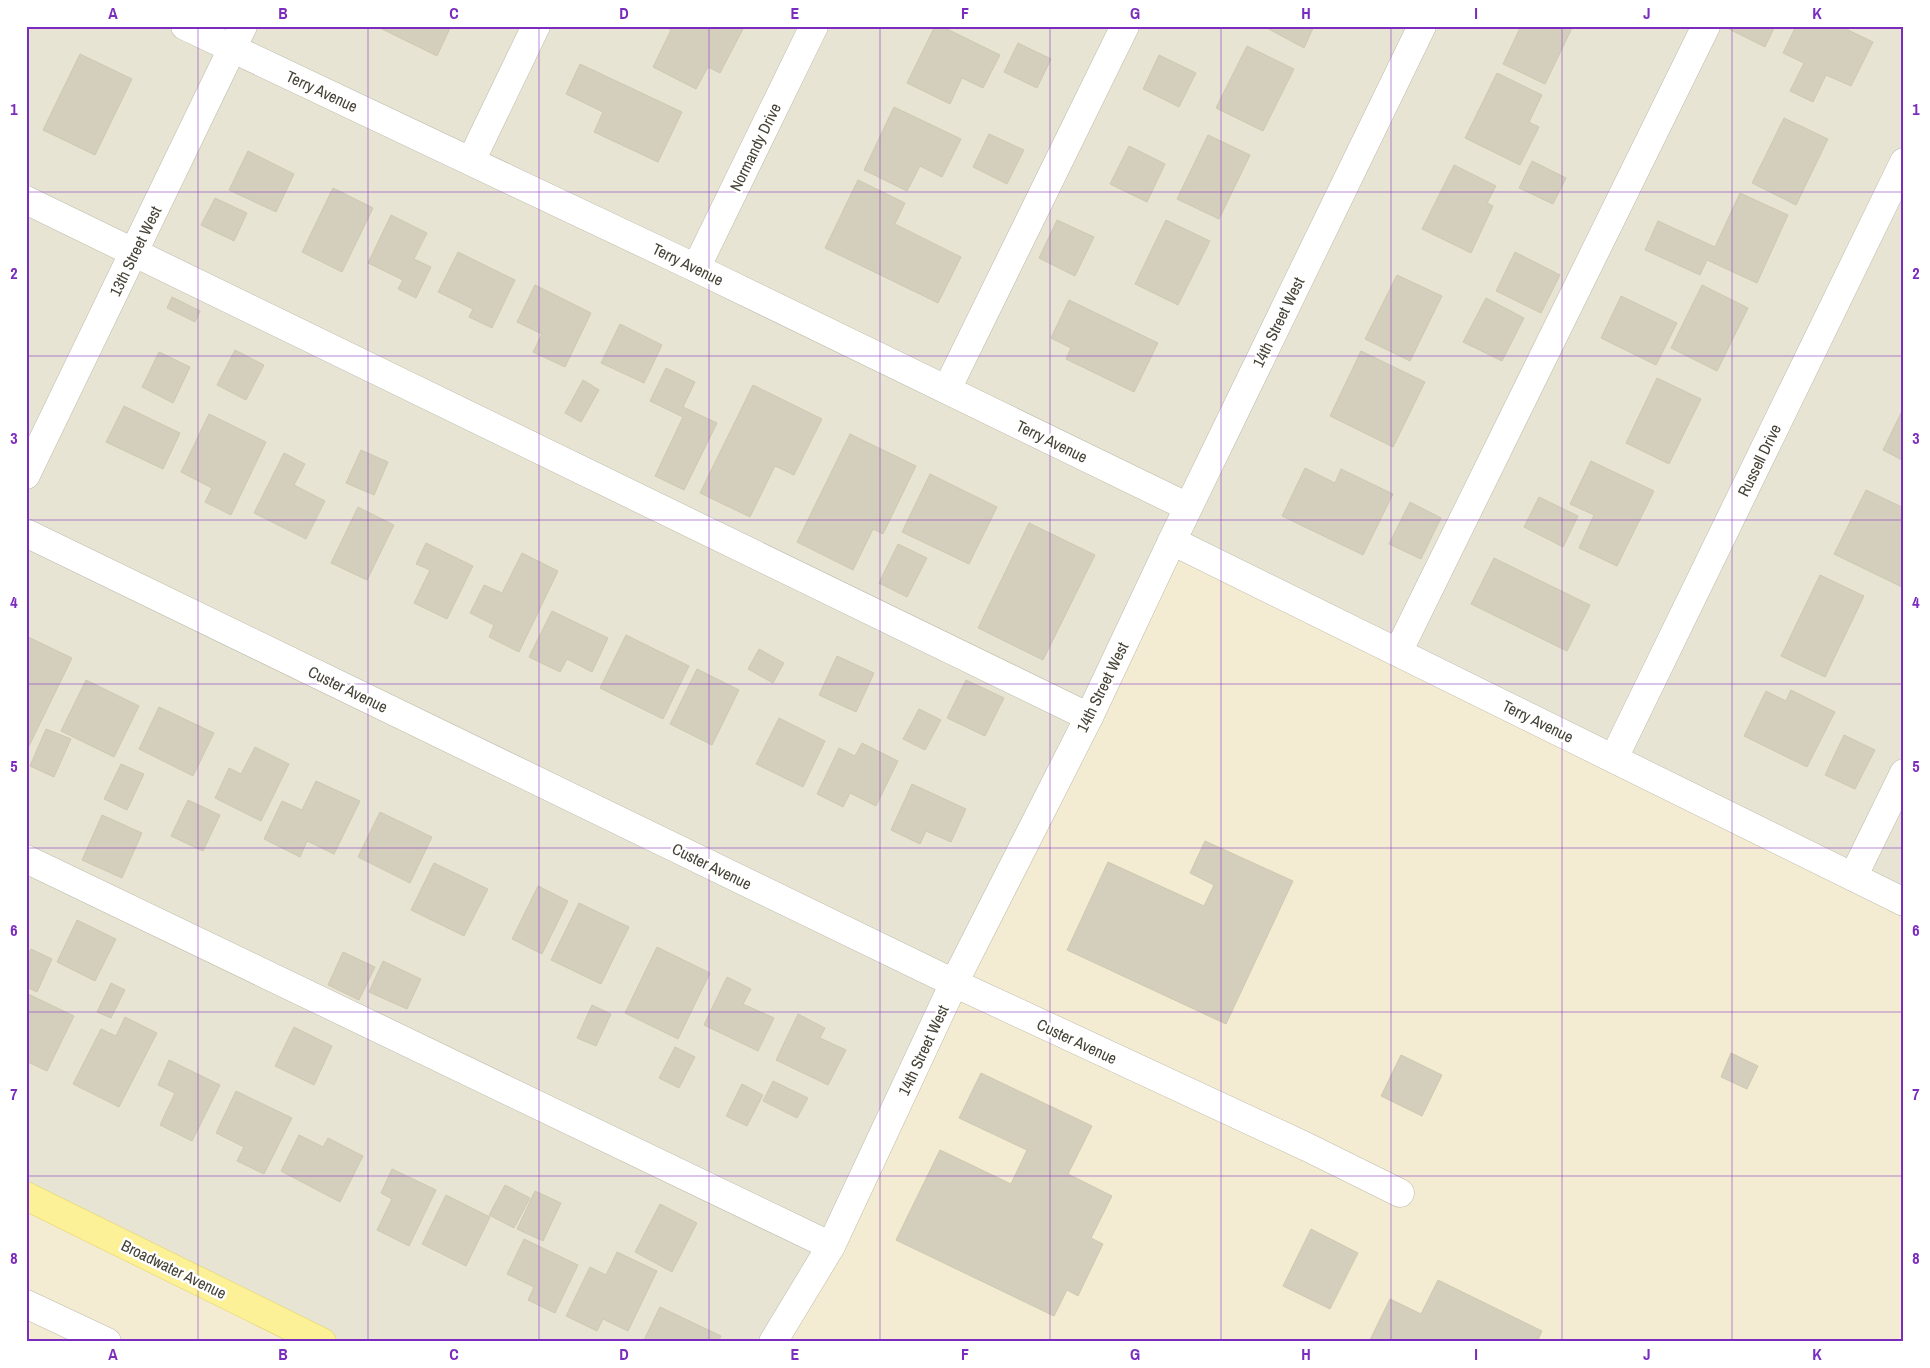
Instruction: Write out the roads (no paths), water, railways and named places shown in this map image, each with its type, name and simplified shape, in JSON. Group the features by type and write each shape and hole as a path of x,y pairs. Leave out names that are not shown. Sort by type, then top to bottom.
{"main road":[{"name":"Broadwater Avenue","path":"26,1196 322,1342"}],"street":[{"name":"Terry Avenue","path":"185,26 237,38 471,161 947,389 1188,507"},
{"path":"471,161 536,26"},
{"name":"Normandy Drive","path":"696,268 814,26"},
{"path":"947,389 1125,26"},
{"name":"14th Street West","path":"773,1342 831,1246 954,983 1089,717 1188,507 1422,26"},
{"path":"1398,652 1706,26"},
{"name":"13th Street West","path":"26,475 237,38"},
{"name":"Russell Drive","path":"1614,758 1904,162"},
{"path":"26,200 135,251 1089,717"},
{"name":"Custer Avenue","path":"26,533 954,983 1298,1143 1400,1193"},
{"name":"Terry Avenue","path":"1172,541 1904,902"},
{"path":"1853,877 1904,774"},
{"path":"26,859 831,1246"},
{"path":"26,1304 106,1342"}]}
